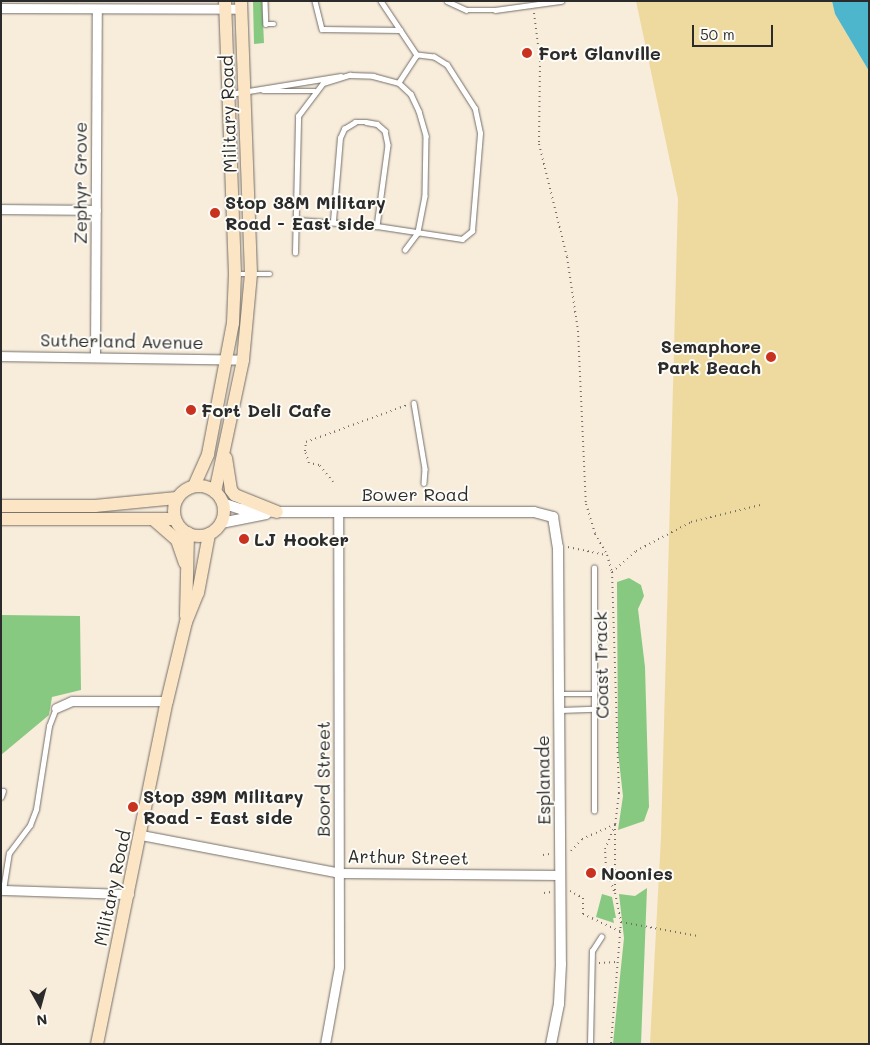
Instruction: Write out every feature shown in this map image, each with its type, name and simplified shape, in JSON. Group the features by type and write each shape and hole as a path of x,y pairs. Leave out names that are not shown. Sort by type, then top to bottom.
{"main road":[{"name":"Military Road","path":"194,486 208,454 228,358 235,274 225,5"},
{"name":"Military Road","path":"219,498 225,453 243,360 251,274 249,92 241,5"},
{"path":"225,453 231,490 235,495 277,512"},
{"path":"1,506 95,506 177,498 194,486 204,486 219,498 221,523 209,534 188,534 175,519 177,498"},
{"path":"1,519 175,519"},
{"path":"154,520 177,540 184,554 186,580"},
{"name":"Military Road","path":"186,622 188,534"},
{"name":"Military Road","path":"97,1044 167,701 186,622 198,594 209,534"}],"street":[{"path":"1,8 20,5 97,9 241,5"},
{"name":"Zephyr Grove","path":"95,356 97,9"},
{"path":"1,209 96,210"},
{"name":"Sutherland Avenue","path":"1,356 228,358 243,360"},
{"name":"Bower Road","path":"219,498 241,509 277,512 534,512 553,517"},
{"name":"Bower Road","path":"221,523 277,512"},
{"name":"Boord Street","path":"325,1044 339,968 338,512"},
{"name":"Esplanade","path":"551,1044 561,964 558,547 553,517"},
{"path":"56,708 72,701 167,701"},
{"name":"Arthur Street","path":"141,835 340,873 560,875"},
{"path":"2,890 129,894"}],"lane":[{"path":"265,1 266,24 274,24"},
{"path":"315,1 322,29 400,30"},
{"path":"298,220 333,221 378,226 462,239 472,231 480,133 475,109 447,65 434,57 417,54 381,1"},
{"path":"447,1 466,10 531,7 560,1"},
{"path":"399,83 417,54"},
{"path":"249,92 313,78 350,75 373,76 399,83 411,94 426,136 425,196 418,233 405,250"},
{"path":"295,252 298,220 298,116 315,91 323,83 350,75"},
{"path":"229,94 315,91"},
{"path":"333,221 340,138 344,129 355,122 366,122 377,124 385,131 388,145 378,226"},
{"path":"235,274 270,274"},
{"path":"414,403 425,469 424,483"},
{"path":"594,568 594,811"},
{"path":"558,694 594,694"},
{"path":"2,890 9,853 30,825 36,809 48,726 56,708"},
{"path":"558,710 594,709"},
{"path":"1,797 2,791"},
{"path":"590,1044 592,951 601,937"}],"path":[{"name":"Coast Track","path":"531,7 538,33 539,144 567,257 578,332 586,504 595,534 607,555 612,572 619,793 615,824 615,893"},
{"path":"333,482 319,465 309,463 305,451 306,442 414,403"},
{"path":"612,572 636,551 691,522 760,505"},
{"path":"558,547 590,549 607,555"},
{"name":"Coast Track","path":"611,1044 616,962 621,922 615,893 606,868 605,849 615,824"},
{"path":"544,855 572,851 582,839 615,824"},
{"path":"544,893 572,891 583,898 583,914 621,932"},
{"path":"621,922 698,936"},
{"path":"592,963 616,962"}],"green space":[{"path":"253,1 262,1 264,43 254,44"},
{"path":"629,578 641,585 644,596 638,609 645,667 649,807 644,821 618,830 623,796 618,752 617,582"},
{"path":"1,615 80,616 81,690 52,697 49,715 1,755"},
{"path":"647,888 641,1044 613,1044 624,938 619,894 635,896"},
{"path":"602,894 612,897 616,918 613,918 614,923 596,917"}],"sand":[{"path":"636,1 832,1 835,14 869,71 869,1044 650,1044 661,837 678,199"}],"water":[{"path":"832,1 869,1 869,71 835,14"}],"place":[{"name":"Fort Glanville","path":"527,53"},
{"name":"Stop 38M Military Road - East side","path":"215,213"},
{"name":"Semaphore Park Beach","path":"771,357"},
{"name":"Fort Deli Cafe","path":"191,410"},
{"name":"LJ Hooker","path":"244,539"},
{"name":"Stop 39M Military Road - East side","path":"133,807"},
{"name":"Noonies","path":"591,873"}]}
